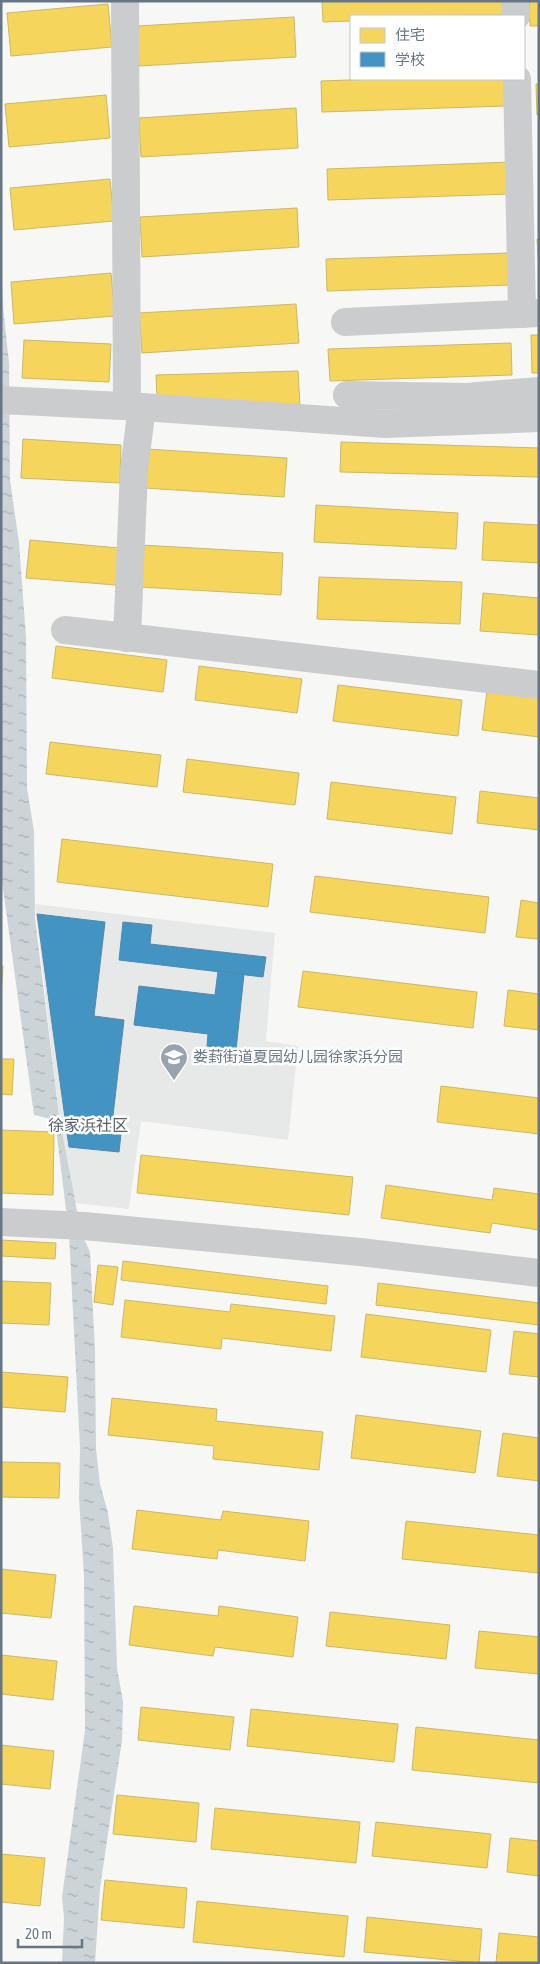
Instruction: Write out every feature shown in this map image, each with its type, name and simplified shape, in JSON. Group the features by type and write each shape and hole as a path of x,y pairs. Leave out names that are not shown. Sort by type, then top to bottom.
{"street":[{"path":"125,1 135,407 127,638"},
{"path":"516,1 516,15"},
{"path":"345,322 530,313 517,80"},
{"path":"347,395 467,397 539,391"},
{"path":"10,400 385,424 539,418"},
{"path":"65,630 539,685"},
{"path":"1,1222 72,1225 360,1252 539,1273"}],"shaded area":[{"name":"娄葑街道夏园幼儿园徐家浜分园","path":"35,904 275,933 266,1041 298,1046 288,1140 141,1121 129,1209 75,1203 59,1116"}],"water":[{"path":"1,264 9,363 10,480 19,543 26,637 27,788 34,831 35,918 59,1116 81,1232 90,1252 95,1350 96,1449 100,1484 108,1513 113,1548 117,1668 123,1702 122,1740 100,1888 95,1963 62,1963 64,1918 62,1897 85,1730 84,1576 79,1498 80,1448 69,1234 55,1120 34,1115 1,874"}],"building: 住宅":[{"path":"322,1 506,1 506,15 350,15 350,21 323,22"},
{"path":"529,1 539,1 539,26 530,26"},
{"path":"108,4 112,47 11,56 7,13"},
{"path":"294,17 296,57 139,66 137,26"},
{"path":"505,80 505,106 322,112 321,81"},
{"path":"536,84 539,84 539,115 537,115"},
{"path":"106,95 110,138 9,147 5,104"},
{"path":"296,108 298,148 141,157 139,118"},
{"path":"510,162 511,194 328,200 327,169"},
{"path":"110,179 114,221 14,230 10,188"},
{"path":"297,208 299,247 142,257 140,217"},
{"path":"537,239 539,239 539,273"},
{"path":"508,253 510,285 327,291 326,259"},
{"path":"111,273 115,316 14,324 11,282"},
{"path":"296,304 299,343 142,353 139,313"},
{"path":"531,335 539,335 539,373 532,373"},
{"path":"24,340 111,344 109,382 22,378"},
{"path":"511,343 512,375 330,381 328,349"},
{"path":"298,371 300,406 157,396 156,375"},
{"path":"23,439 121,445 120,483 21,478"},
{"path":"341,442 539,448 539,477 340,472"},
{"path":"147,449 287,458 284,497 145,488"},
{"path":"316,505 458,513 456,549 314,542"},
{"path":"484,522 539,525 539,563 482,560"},
{"path":"30,540 119,548 116,585 26,578"},
{"path":"141,545 283,553 281,595 138,587"},
{"path":"319,577 462,582 460,624 317,619"},
{"path":"483,593 539,598 539,635 480,631"},
{"path":"56,646 167,660 163,692 52,678"},
{"path":"199,666 302,679 297,713 195,700"},
{"path":"338,685 462,700 458,736 333,721"},
{"path":"487,691 539,697 539,737 482,730"},
{"path":"50,742 161,755 157,787 46,774"},
{"path":"187,759 299,773 295,805 183,792"},
{"path":"331,782 456,797 452,834 327,819"},
{"path":"480,791 539,798 539,830 477,823"},
{"path":"62,839 273,864 268,907 57,882"},
{"path":"315,876 489,897 485,933 310,912"},
{"path":"521,900 539,903 539,939 516,937"},
{"path":"1,966 3,966 1,995"},
{"path":"303,971 477,992 473,1028 298,1007"},
{"path":"508,990 539,994 539,1030 504,1026"},
{"path":"1,1059 14,1059 12,1095 1,1094"},
{"path":"441,1086 539,1098 539,1134 437,1122"},
{"path":"1,1130 54,1132 53,1195 1,1193"},
{"path":"141,1155 353,1177 349,1215 137,1193"},
{"path":"386,1185 492,1200 494,1188 539,1194 539,1230 492,1223 490,1233 381,1218"},
{"path":"1,1240 56,1243 55,1259 1,1256"},
{"path":"123,1261 328,1286 326,1304 121,1280"},
{"path":"98,1265 118,1267 113,1305 94,1302"},
{"path":"1,1281 51,1283 49,1325 1,1323"},
{"path":"378,1283 539,1303 539,1325 376,1305"},
{"path":"125,1300 230,1312 231,1304 335,1316 331,1351 222,1338 221,1349 121,1337"},
{"path":"366,1314 491,1330 486,1372 361,1357"},
{"path":"514,1331 539,1334 539,1377 509,1374"},
{"path":"1,1372 68,1377 65,1412 1,1407"},
{"path":"112,1398 217,1409 216,1421 323,1432 319,1470 213,1459 214,1446 108,1435"},
{"path":"356,1415 481,1431 475,1473 351,1458"},
{"path":"503,1433 539,1438 539,1481 497,1476"},
{"path":"1,1462 60,1463 59,1498 1,1497"},
{"path":"137,1510 221,1520 223,1511 309,1521 305,1561 218,1550 217,1559 132,1549"},
{"path":"406,1521 539,1535 539,1573 402,1559"},
{"path":"1,1569 56,1575 51,1618 1,1613"},
{"path":"134,1606 218,1616 219,1606 298,1617 293,1657 215,1647 213,1656 129,1645"},
{"path":"330,1612 450,1625 446,1659 326,1646"},
{"path":"479,1631 539,1637 539,1674 475,1668"},
{"path":"1,1655 57,1661 53,1700 1,1694"},
{"path":"141,1707 234,1717 230,1750 138,1740"},
{"path":"251,1709 398,1724 394,1762 247,1746"},
{"path":"416,1727 539,1740 539,1783 412,1770"},
{"path":"1,1745 54,1751 50,1789 1,1784"},
{"path":"117,1795 199,1803 196,1842 113,1834"},
{"path":"215,1808 360,1822 356,1863 211,1849"},
{"path":"376,1822 491,1834 487,1868 372,1856"},
{"path":"510,1838 539,1841 539,1876 507,1872"},
{"path":"1,1854 45,1858 40,1906 1,1902"},
{"path":"105,1880 187,1888 184,1928 101,1920"},
{"path":"197,1901 348,1916 344,1957 193,1942"},
{"path":"367,1917 482,1929 479,1963 364,1952"},
{"path":"499,1933 539,1937 539,1963 496,1963"}],"building: 学校":[{"path":"37,914 105,922 94,1016 124,1020 112,1124 122,1125 119,1152 69,1147"},
{"path":"123,922 152,925 150,944 266,957 263,977 119,960"},
{"path":"218,971 244,974 236,1050 207,1046 208,1034 134,1025 139,986 215,995"}],"place":[{"name":"娄葑街道夏园幼儿园徐家浜分园","path":"174,1081"}],"district":[{"name":"徐家浜社区","path":"88,1125"}]}
